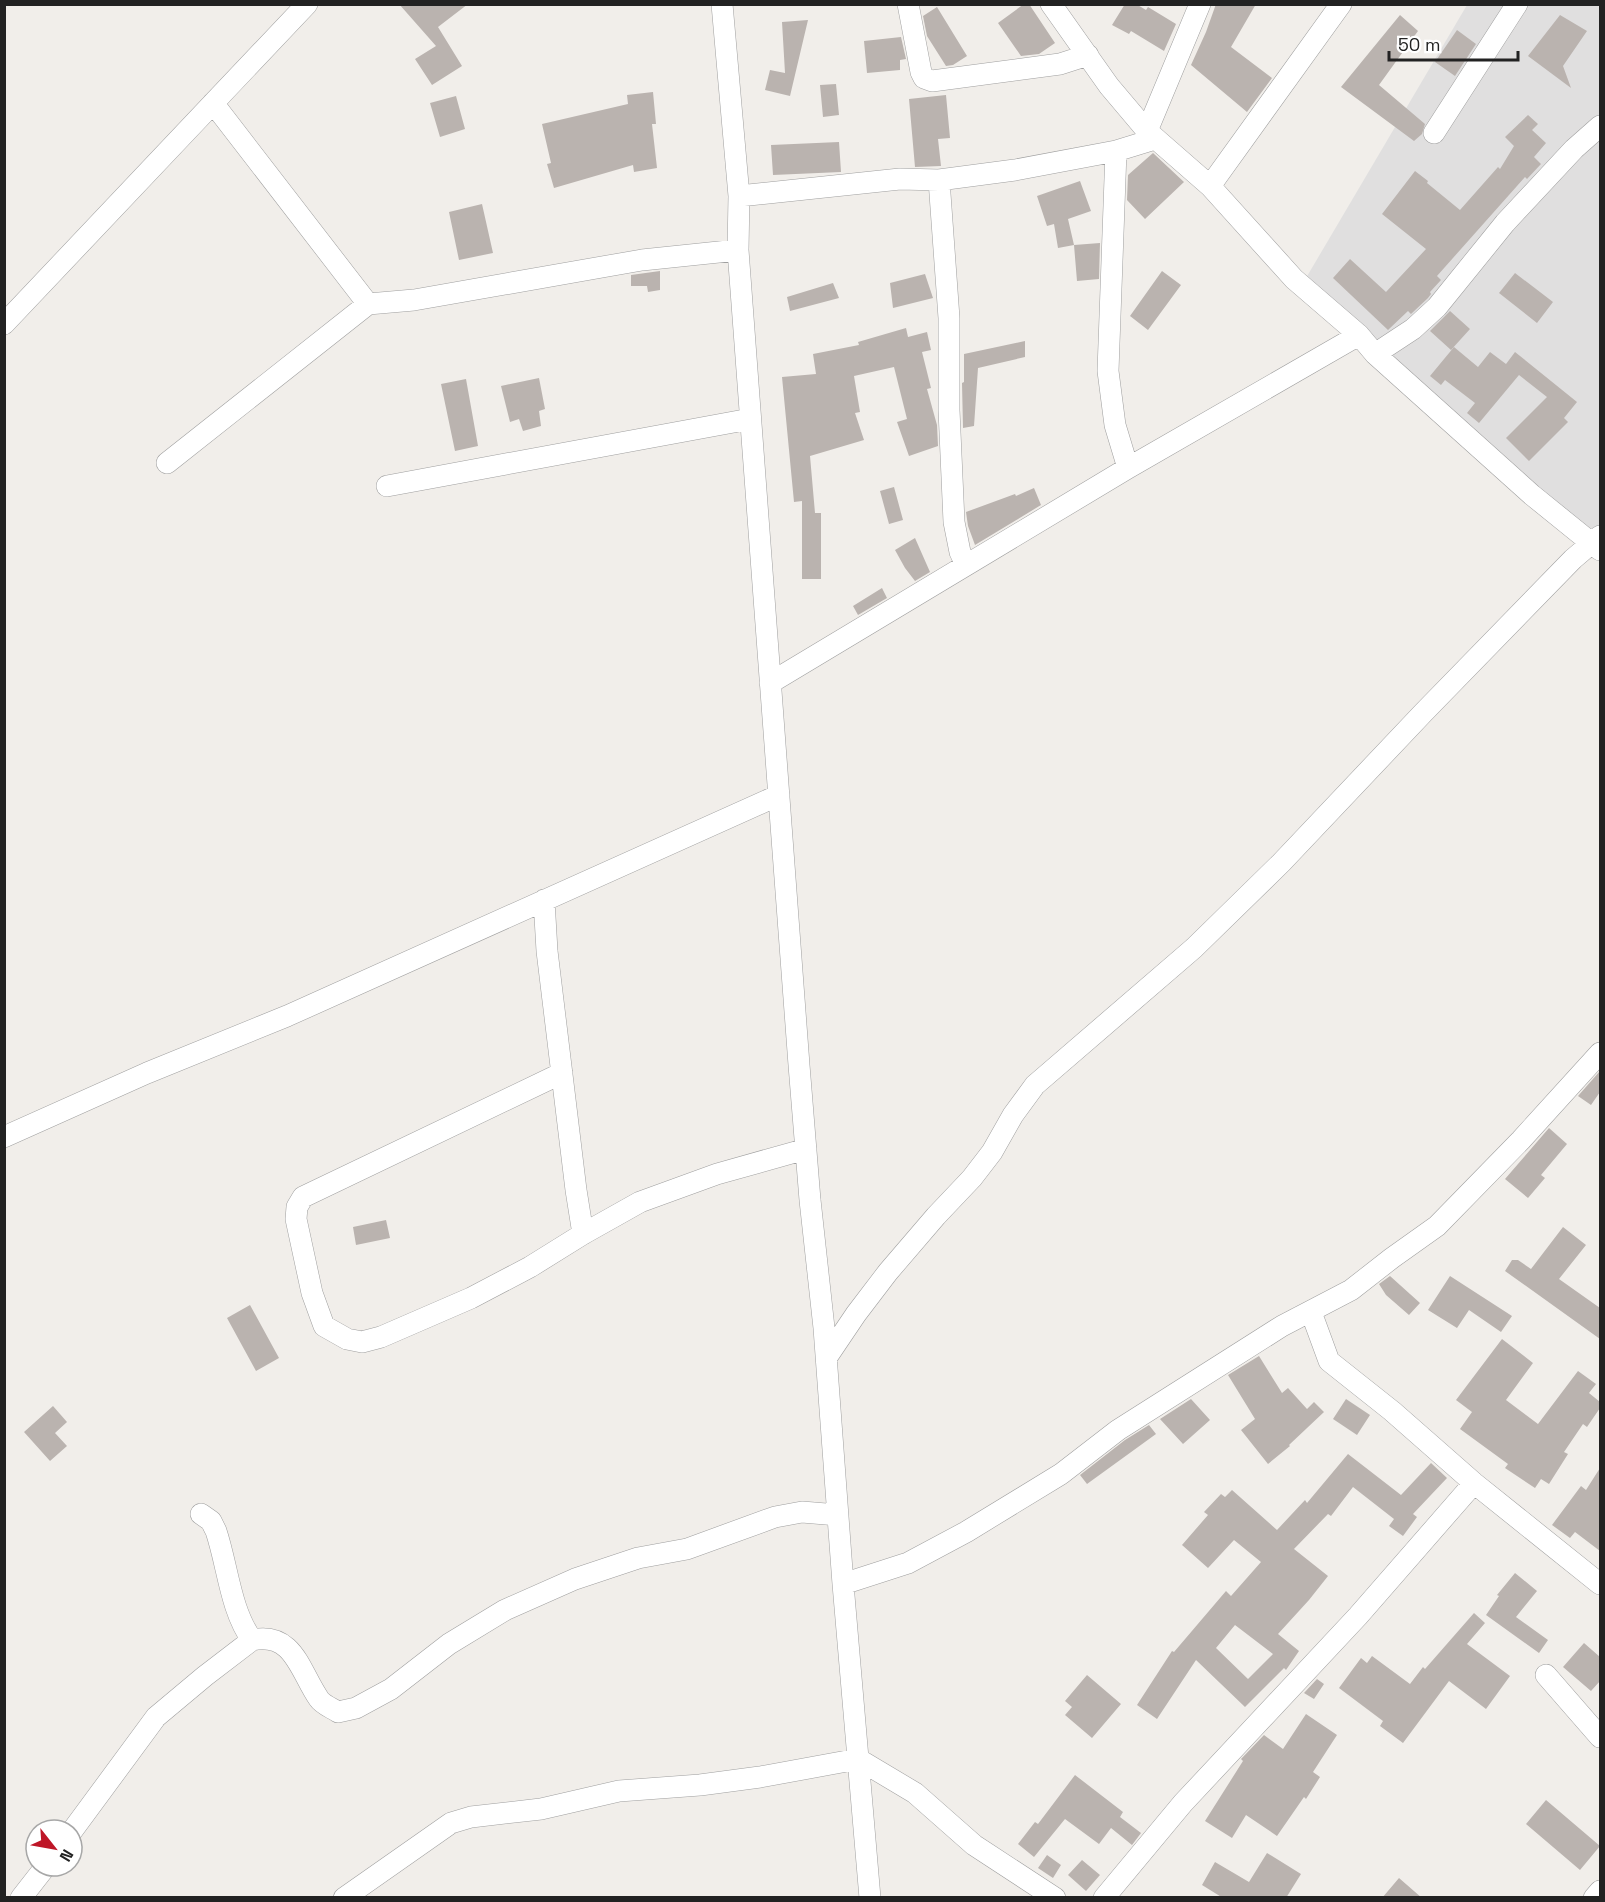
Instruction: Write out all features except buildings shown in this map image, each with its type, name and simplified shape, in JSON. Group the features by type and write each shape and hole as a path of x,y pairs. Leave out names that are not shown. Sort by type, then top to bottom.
{"street":[{"path":"4,324 307,4"},
{"path":"722,4 739,196 738,250 806,1149 827,1357 843,1584 870,1898"},
{"path":"908,4 921,72 924,78 932,81 1060,64 1088,56"},
{"path":"827,1357 888,1272 972,1178 992,1152 1013,1115 1035,1085 1194,948 1265,879 1485,649 1597,543 1532,495 1374,354 1359,335 1294,279 1210,186 1151,135 1109,86 1051,4"},
{"path":"739,196 900,180 939,180 1015,170 1116,151 1151,135 1200,4"},
{"path":"1210,186 1341,4"},
{"path":"1434,133 1517,4"},
{"path":"213,103 368,304"},
{"path":"1374,354 1413,329 1437,307 1505,223 1574,149 1600,126"},
{"path":"1116,151 1108,371 1115,425 1128,468"},
{"path":"939,180 949,318 949,410 954,522 960,552 966,565"},
{"path":"167,463 368,304 414,300 642,260 738,250"},
{"path":"770,683 1128,468 1359,335"},
{"path":"387,486 750,419"},
{"path":"4,1137 147,1073 287,1016 779,795"},
{"path":"544,900 547,951 583,1233"},
{"path":"843,1584 908,1563 966,1532 1061,1474 1118,1430 1282,1326 1352,1290 1437,1226 1521,1140 1600,1053"},
{"path":"562,1073 303,1197 297,1207 296,1220 312,1293 324,1326 347,1339 362,1342 381,1336 471,1298 530,1267 583,1233 640,1202 717,1174 806,1149"},
{"path":"1311,1312 1329,1361 1392,1411 1474,1483 1600,1584"},
{"path":"1104,1898 1183,1803 1358,1616 1474,1483"},
{"path":"82,1818 156,1718 252,1640 260,1638 277,1641 289,1648 320,1701 338,1712 356,1708 392,1689 450,1644 505,1610 575,1578 638,1558 687,1549 774,1517 802,1512 838,1515"},
{"path":"201,1514 211,1521 216,1532 237,1611 243,1627 252,1640"},
{"path":"1546,1675 1600,1737"},
{"path":"344,1898 450,1823 471,1817 541,1809 619,1791 700,1785 760,1777 858,1759 915,1793 974,1845 1055,1898"},
{"path":"21,1898 37,1878"},
{"path":"1594,1898 1600,1891"}],"shaded area":[{"path":"1467,5 1600,5 1600,549 1306,278"}]}
